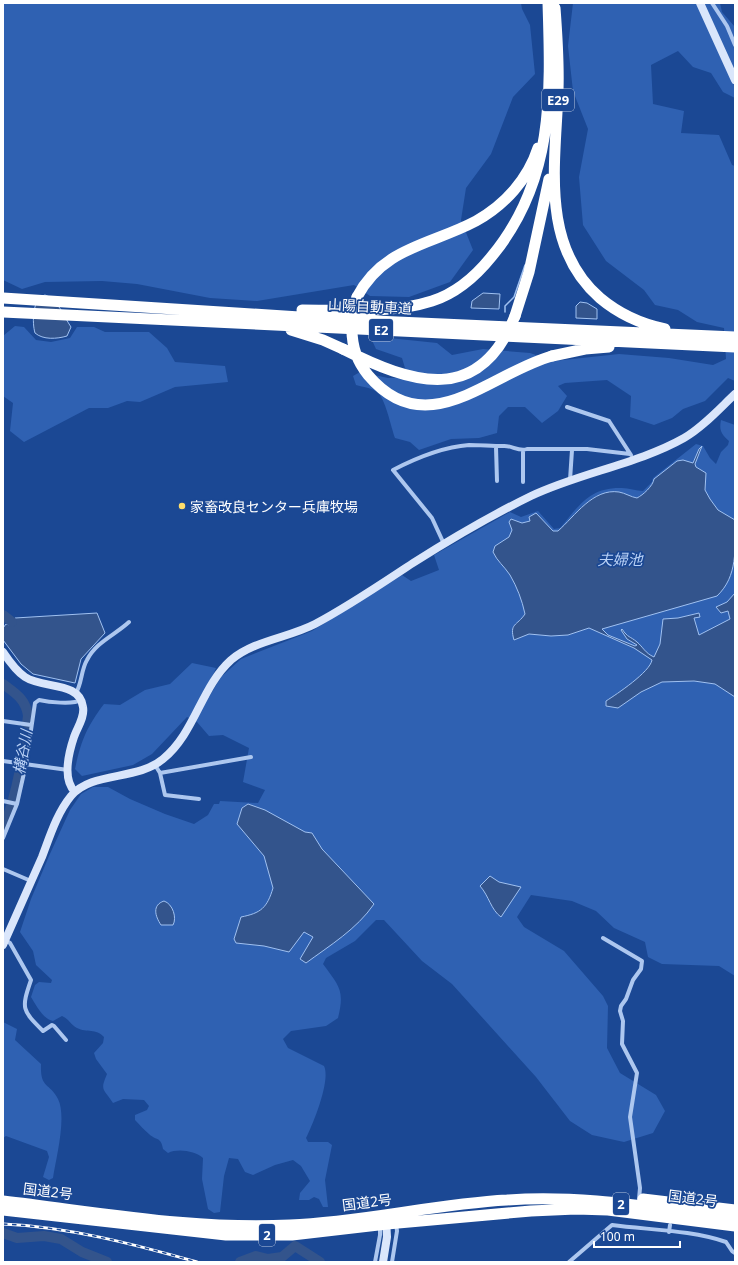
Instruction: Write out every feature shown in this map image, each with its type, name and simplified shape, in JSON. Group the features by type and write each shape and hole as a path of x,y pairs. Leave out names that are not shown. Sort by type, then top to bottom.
{"highway":[{"name":"E29","path":"548,3 548,107"},
{"name":"E29","path":"554,3 558,65 556,135"},
{"path":"548,107 541,138 530,166 521,181 502,203 476,221 394,256 371,274 357,297 351,325 352,338 359,362 375,383 396,398 421,404 447,403 474,392 526,365 552,356 602,347 681,344"},
{"path":"212,312 403,307 433,301 458,289 483,267 496,251 507,236 525,204 538,173 542,156 548,107"},
{"path":"279,325 323,340 374,365 406,376 430,380 452,378 472,371 488,360 501,344 515,316 529,272 545,204 556,135"},
{"path":"556,135 555,201 558,222 565,249 582,279 608,305 635,320 659,328 706,336"},
{"name":"山陽自動車道","path":"3,298 212,312 706,336 730,342"},
{"name":"山陽自動車道","path":"3,312 681,344 730,342"},
{"path":"507,1200 571,1193 735,1210"},
{"name":"国道2号","path":"3,1210 226,1236 292,1235 387,1222 507,1200 576,1200 735,1218"},
{"name":"国道2号","path":"3,1201 227,1226 387,1222 576,1209 608,1210 735,1226"},
{"path":"530,1211 632,1220 669,1229 735,1233"}],"street":[{"path":"700,3 735,80"},
{"path":"712,3 727,26 735,45"},
{"path":"66,1040 54,1026 52,1025 43,1031 26,1014 24,1009 26,995 31,980 10,944 4,942 57,820 64,806 75,792 92,782 135,773 155,765 175,747 220,672 236,657 251,648 315,624 444,544 531,496 632,456 661,449 688,436 735,394"},
{"path":"568,407 609,421 632,456"},
{"path":"444,544 432,518 393,470 434,452 470,445 496,447 504,446 523,450 588,449 632,456"},
{"path":"496,447 497,481"},
{"path":"523,450 523,482"},
{"path":"570,480 572,450"},
{"path":"76,693 88,657 100,644 110,636 116,634 129,622"},
{"path":"3,652 15,669 24,677 35,682 70,689 76,693 81,700 84,712 74,737 68,770 69,784 75,792"},
{"path":"3,838 14,803 35,703 39,700 58,703 78,702 81,700"},
{"path":"3,721 31,725"},
{"path":"160,773 251,757"},
{"path":"3,760 68,770"},
{"path":"155,765 160,773 164,795 200,799"},
{"path":"3,801 14,803"},
{"path":"3,869 31,881"},
{"path":"603,938 642,961 641,969 633,980 620,1011 623,1021 622,1044 637,1074 630,1117 639,1184 639,1199"},
{"path":"383,1262 387,1222"},
{"path":"375,1262 380,1235 387,1222"},
{"path":"387,1222 397,1231 392,1262"},
{"path":"569,1262 612,1225 669,1229 721,1240 726,1242 735,1253"}],"shaded area":[{"path":"3,3 521,3 522,9 530,25 535,74 513,97 491,154 466,188 461,220 473,250 450,282 409,297 370,296 354,285 257,301 210,298 137,284 102,281 45,282 22,289 3,280"},
{"path":"573,3 720,3 722,12 735,27 735,98 723,92 711,73 693,67 678,51 651,65 653,104 684,111 681,133 719,135 732,165 735,166 735,381 728,378 705,401 683,409 672,418 654,425 630,417 631,396 607,380 565,383 558,386 567,396 558,411 542,423 525,407 508,407 499,416 497,433 479,438 451,439 419,450 410,442 395,438 380,395 373,390 356,385 353,376 360,372 388,378 408,378 402,358 376,349 370,336 437,343 452,355 483,349 530,353 554,361 619,354 669,358 713,365 726,359 724,328 697,322 678,310 655,305 644,290 606,261 583,225 579,177 588,129 573,91 568,46"},
{"path":"15,326 24,327 36,340 51,342 70,338 77,327 94,327 105,332 149,332 167,348 175,362 225,366 228,382 175,387 140,402 127,401 108,408 89,408 24,442 10,431 13,403 3,396 3,336"},
{"path":"721,420 735,425 735,976 719,966 662,964 648,957 645,942 614,928 596,911 572,901 531,895 517,917 524,927 564,951 603,996 608,1006 607,1048 620,1073 656,1095 665,1111 653,1133 624,1142 592,1135 570,1121 536,1077 452,984 422,961 384,920 376,920 355,941 326,958 323,964 337,983 341,994 338,1018 326,1026 291,1031 283,1039 288,1048 324,1066 326,1073 317,1113 306,1138 308,1142 328,1142 332,1145 325,1180 328,1207 323,1207 319,1199 314,1197 309,1200 299,1200 300,1193 310,1181 301,1166 293,1160 275,1165 253,1175 245,1172 238,1159 229,1158 224,1176 220,1212 214,1213 208,1209 202,1179 203,1158 186,1151 172,1151 168,1153 163,1149 160,1140 145,1131 135,1120 135,1115 147,1110 149,1106 144,1100 123,1099 113,1103 105,1092 103,1087 107,1074 96,1059 94,1053 103,1043 104,1037 98,1032 77,1028 62,1016 53,1021 49,1020 38,1008 31,997 35,985 39,982 51,983 52,980 36,965 33,951 20,932 31,899 70,810 81,794 93,787 108,787 130,799 165,814 194,824 208,815 214,804 219,804 220,801 258,803 265,790 243,782 249,748 223,735 209,736 197,722 187,717 152,754 133,765 82,776 75,769 82,742 93,720 104,704 120,705 145,690 170,684 192,663 216,668 204,695 209,697 221,677 241,659 312,631 402,575 411,581 439,570 434,555 510,512 521,517 538,511 554,529 560,528 579,505 593,494 601,491 622,488 643,491 652,482 653,478 696,444 703,446 710,458 716,464 721,452 728,445 729,441 721,432"},
{"path":"3,1022 17,1029 15,1040 41,1064 42,1078 58,1099 61,1127 53,1178 49,1180 43,1177 49,1157 47,1151 6,1136 3,1138"}],"water":[{"path":"483,293 500,294 499,309 471,308 472,301"},
{"path":"45,295 54,300 71,327 67,336 50,338 42,337 35,333 33,317 35,306 41,297"},
{"path":"580,302 587,303 597,309 597,319 576,318 576,306"},
{"name":"夫婦池","path":"702,446 695,464 696,467 706,473 705,490 718,510 735,520 735,552 729,580 717,596 602,629 608,635 635,646 637,645 627,639 621,630 622,629 648,654 654,657 660,644 663,619 678,618 699,613 700,617 694,618 699,635 730,619 728,611 721,613 716,607 727,602 735,593 735,697 715,684 694,681 662,682 641,692 618,708 606,706 606,701 625,688 646,670 652,660 634,648 589,628 568,635 551,636 529,634 514,640 512,630 513,627 525,614 513,580 493,552 495,546 509,537 512,530 509,522 511,519 522,523 530,521 529,517 536,513 553,531 558,531 585,504 601,494 619,492 637,498 647,490 654,479 677,461 683,460 693,463 699,449"},
{"path":"97,613 105,633 81,659 75,683 33,674 21,664 3,640 3,628 6,624 9,625 15,618"},
{"path":"248,804 265,810 305,832 312,833 322,849 374,904 351,929 306,963 300,959 313,937 304,932 289,952 264,946 236,943 234,939 241,917 254,914 266,905 273,888 264,856 237,824 242,808"},
{"path":"490,876 499,882 521,887 501,917 495,911 480,886"},
{"path":"164,901 172,908 175,919 173,925 161,925 157,918 156,908"}],"waterway":[{"path":"505,312 505,306 514,297 525,265"},
{"path":"3,615 12,622"},
{"name":"構谷川","path":"3,684 16,694 22,701 25,705 28,716 22,759 13,801 3,829"},
{"path":"3,1233 17,1238 44,1236 61,1239 82,1252 107,1262"},
{"path":"240,1262 256,1256 268,1259 282,1257 295,1246 320,1262"}],"railway":[{"path":"3,1224 52,1229 101,1237 197,1262"}],"place":[{"name":"家畜改良センター兵庫牧場","path":"182,506"}]}
